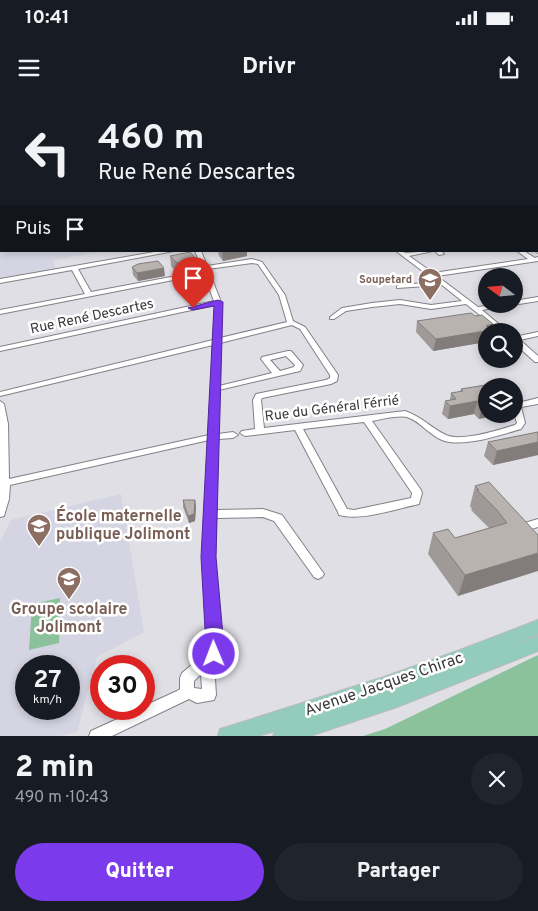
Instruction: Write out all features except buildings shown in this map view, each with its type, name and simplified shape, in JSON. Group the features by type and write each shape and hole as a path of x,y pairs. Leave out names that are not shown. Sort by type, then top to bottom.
{"main road":[{"name":"Avenue Jacques Chirac","path":"227,736 323,707 420,673 538,627"},
{"name":"Avenue Jacques Chirac","path":"282,736 397,698 538,643"}],"street":[{"path":"0,281 165,252"},
{"path":"187,692 186,678 214,654 215,647 209,579 212,437 218,302 216,292 198,252"},
{"path":"402,253 416,252"},
{"path":"522,252 536,260"},
{"path":"402,253 494,323"},
{"path":"432,275 536,260"},
{"path":"0,312 252,261 260,263 282,295 289,320 303,328 334,375 334,379 328,382 259,396 257,400 260,431"},
{"path":"74,268 89,295"},
{"path":"398,287 443,283"},
{"path":"523,302 538,299"},
{"name":"Rue René Descartes","path":"0,349 218,302"},
{"path":"332,318 344,309 372,305 400,302 431,307 467,302"},
{"path":"0,394 217,343 293,323"},
{"path":"523,337 538,334"},
{"path":"523,347 538,360"},
{"path":"215,389 278,372"},
{"name":"Rue du Général Férrié","path":"245,433 366,418 408,415 443,437 459,440 518,427 521,421 516,406 538,401"},
{"path":"0,404 4,426 2,456 5,483 0,512"},
{"path":"298,427 343,512 354,514 415,501 417,493 366,418"},
{"path":"5,483 212,437 233,435"},
{"path":"210,514 263,514 278,518 318,574"},
{"path":"522,528 538,523"},
{"path":"187,692 197,696 209,695 207,660"},
{"path":"96,736 187,692"}],"shaded area":[{"path":"0,252 99,252 53,260 56,270 0,278"},
{"name":"Groupe scolaire Jolimont","path":"121,494 144,632 101,655 90,655 90,683 77,732 59,736 0,736 0,542 11,520"}],"green space":[{"path":"60,598 59,643 29,650 32,604"},
{"path":"538,655 538,736 363,736 385,729"}],"place":[{"name":"Soupetard","path":"430,301"},
{"name":"École maternelle publique Jolimont","path":"39,547"},
{"name":"Groupe scolaire Jolimont","path":"69,600"}],"route":[{"path":"193,308 218,302 209,557 214,654"}]}
